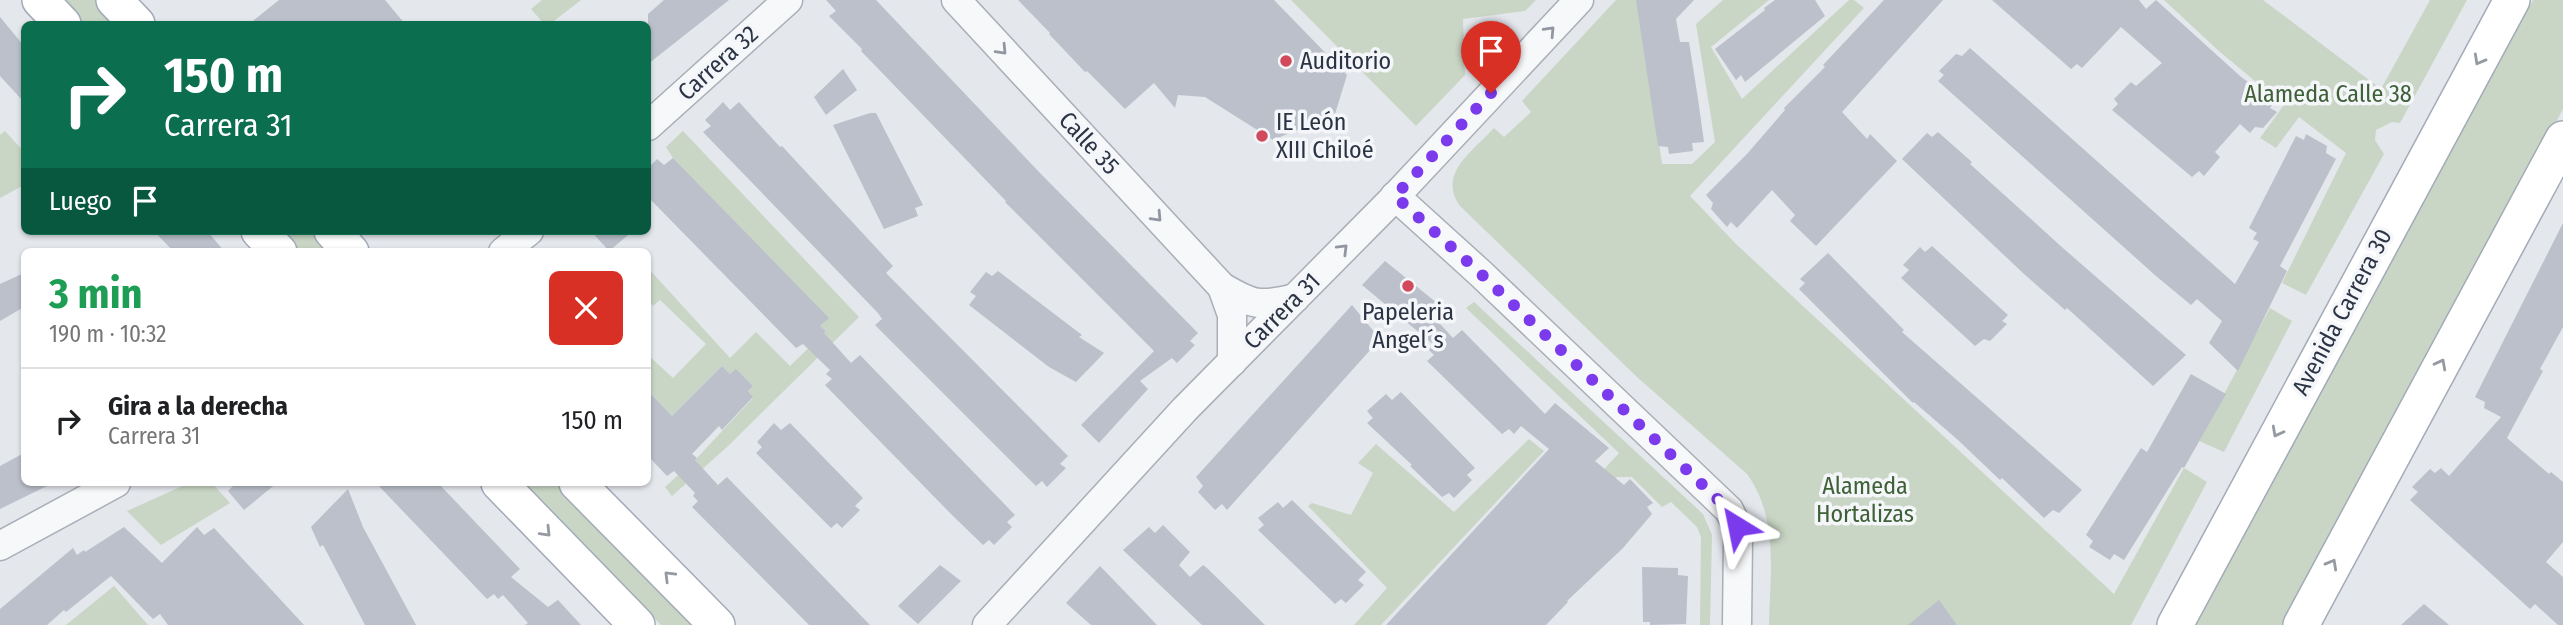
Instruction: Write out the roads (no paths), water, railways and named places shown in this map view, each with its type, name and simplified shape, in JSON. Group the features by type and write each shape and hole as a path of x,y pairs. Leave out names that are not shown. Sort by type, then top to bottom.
{"main road":[{"path":"40,0 60,21"},
{"path":"114,0 134,21"},
{"name":"Avenida Carrera 30","path":"2175,625 2512,0"},
{"path":"2301,625 2563,139"},
{"path":"263,235 275,248"},
{"path":"336,235 347,248"},
{"path":"502,486 637,625"},
{"path":"580,486 717,625"}],"street":[{"name":"Carrera 32","path":"651,123 788,0"},
{"name":"Calle 35","path":"956,0 1222,287 1249,302 1270,304 1295,298"},
{"name":"Carrera 31","path":"987,625 1185,409 1395,196 1579,0"},
{"path":"1395,196 1479,272 1729,510 1737,526 1737,625"},
{"path":"508,248 523,235"},
{"name":"Calle 35","path":"1222,287 1232,315 1232,362"},
{"path":"0,546 110,486"}],"place":[{"name":"Auditorio","path":"1286,61"},
{"name":"IE León XIII Chiloé","path":"1262,136"},
{"name":"Papeleria Angel´s","path":"1408,286"}],"park label":[{"name":"Alameda Calle 38","path":"2328,94"},
{"name":"Alameda Hortalizas","path":"1865,500"}]}
